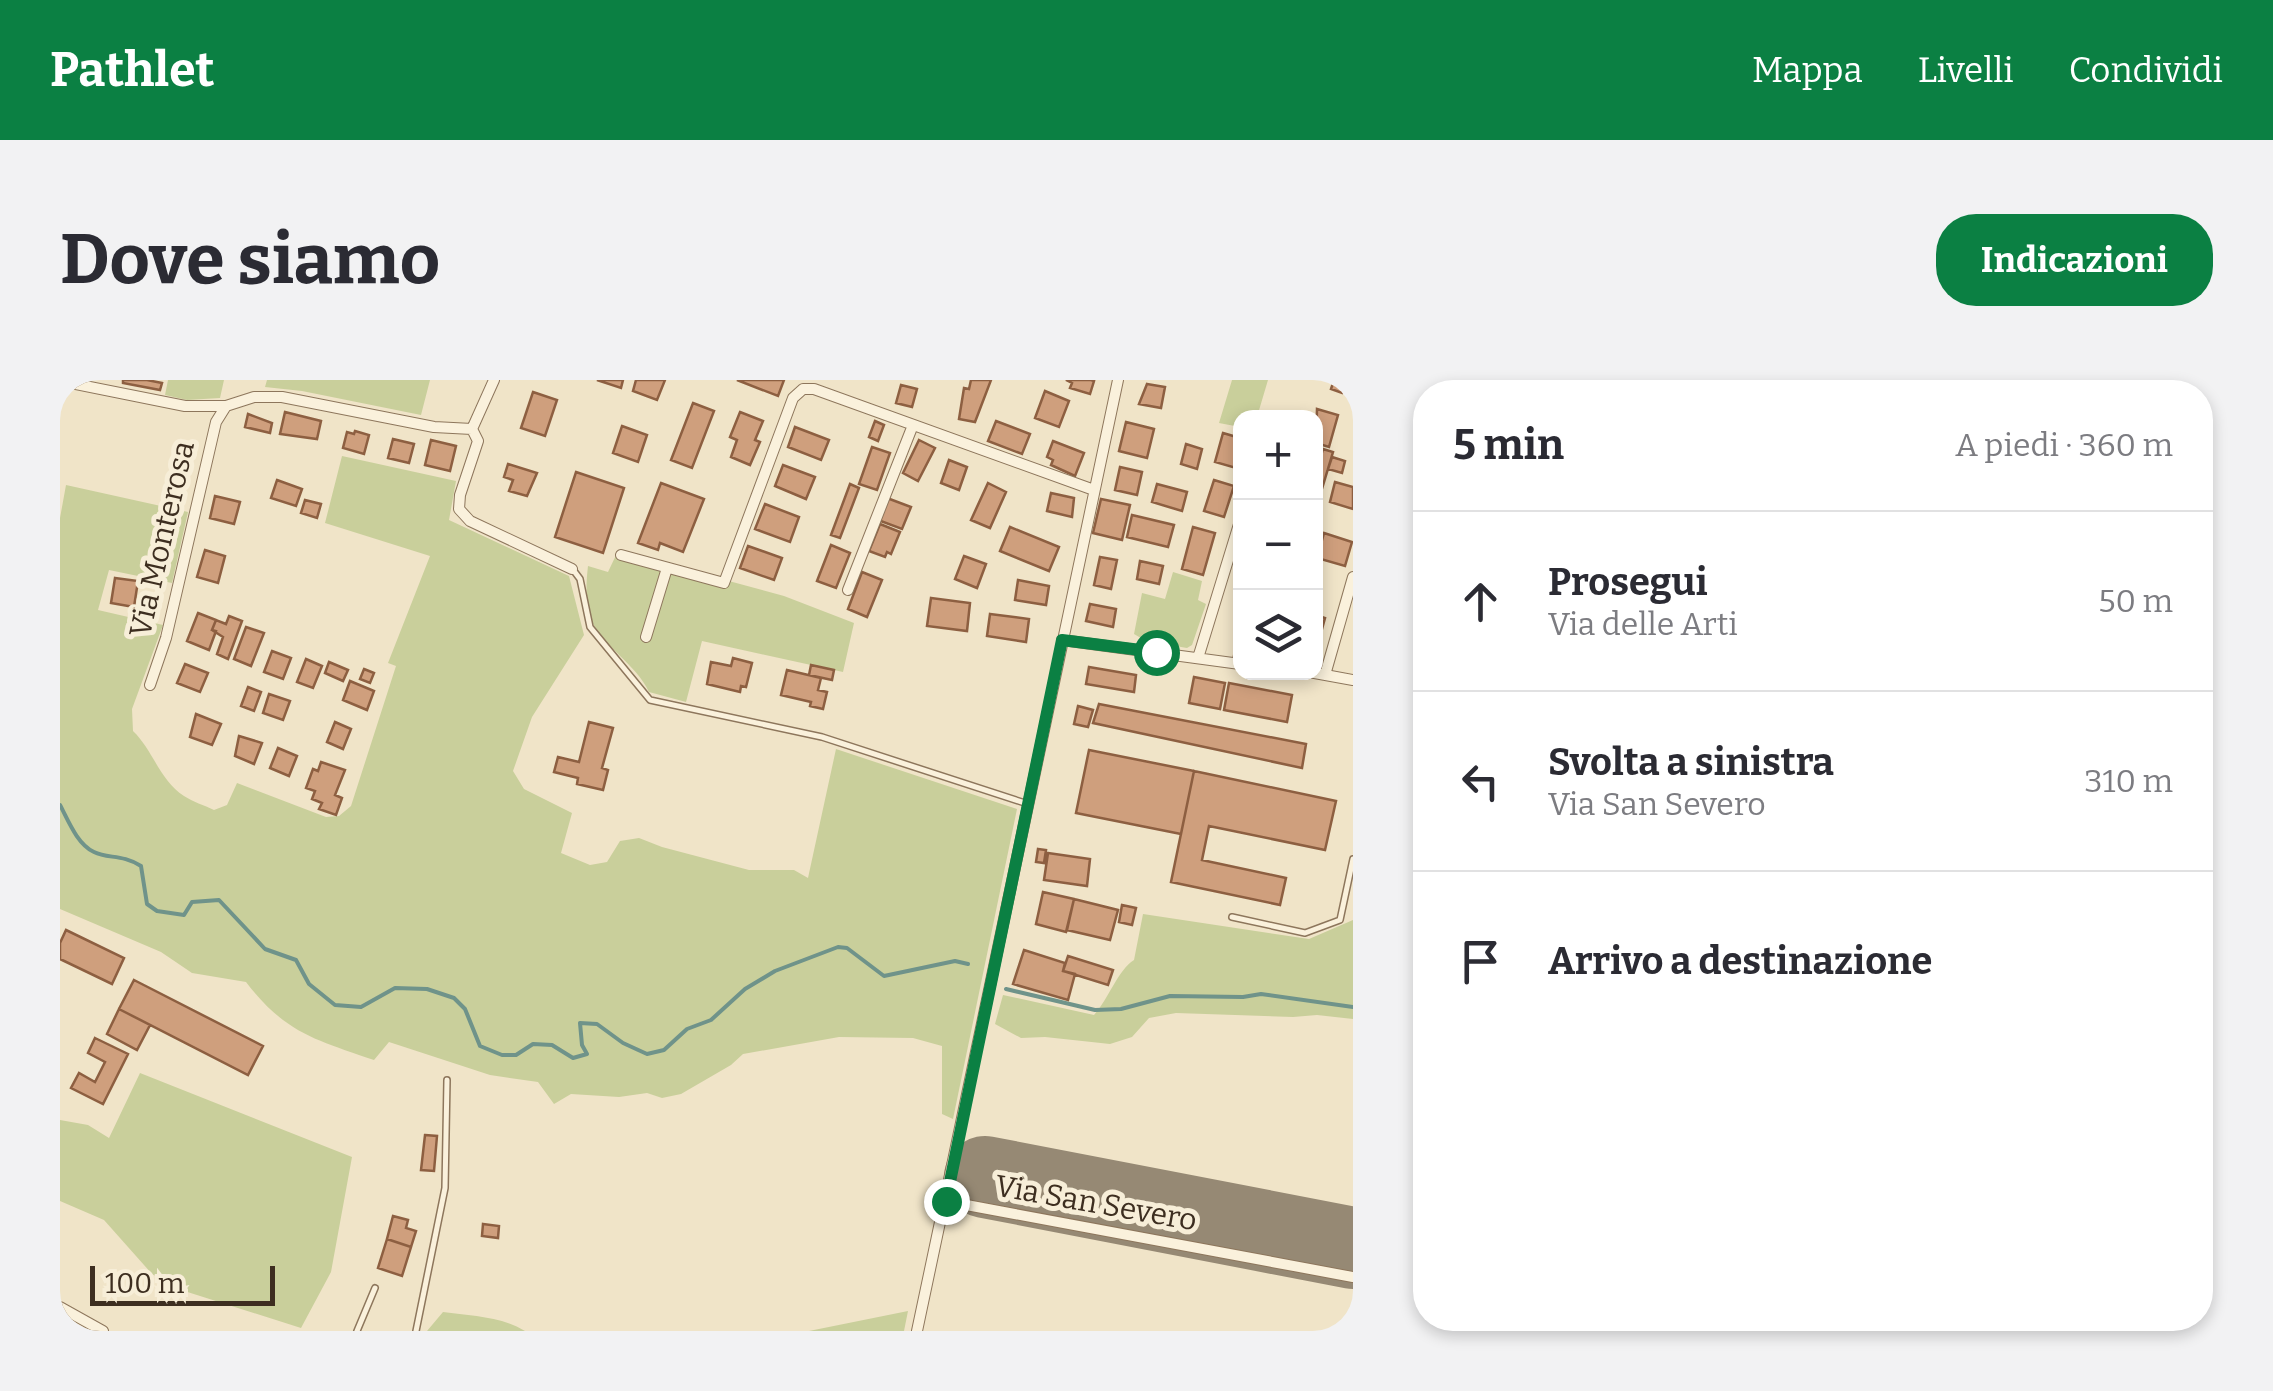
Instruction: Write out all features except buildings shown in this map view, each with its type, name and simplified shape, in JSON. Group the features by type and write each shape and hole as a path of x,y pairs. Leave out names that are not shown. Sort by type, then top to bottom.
{"street":[{"path":"60,380 185,406 226,406 254,397 282,397 434,427 472,429"},
{"path":"493,380 472,429 478,442 459,509 470,521 572,569"},
{"path":"917,1331 1118,380"},
{"path":"621,555 724,583 793,398 803,389 1094,490"},
{"name":"Via Monterosa","path":"150,685 166,638 216,422 226,406"},
{"path":"848,590 913,426"},
{"path":"1198,658 1233,544"},
{"path":"646,637 667,568"},
{"path":"1353,577 1325,674 1353,680"},
{"path":"1062,640 1233,663"},
{"name":"Via San Severo","path":"946,1201 1353,1276"},
{"path":"60,1306 103,1331"}],"lane":[{"path":"572,569 580,579 590,626 650,700 822,737 1028,804"},
{"path":"1232,916 1305,934 1340,920 1353,859"},
{"path":"416,1331 445,1188 446,1080"},
{"path":"357,1331 375,1288"}],"green space":[{"path":"168,380 224,380 220,398 187,400 165,395"},
{"path":"267,380 430,380 421,415 265,387"},
{"path":"1232,380 1268,380 1259,410 1233,410 1233,426 1219,423"},
{"path":"342,456 456,481 449,520 569,576 584,635 532,717 513,771 524,789 572,813 561,853 590,865 607,862 620,841 639,838 749,870 794,870 808,878 836,749 1017,809 953,1119 942,1114 942,1046 913,1038 839,1037 743,1054 681,1094 662,1098 647,1093 619,1097 571,1094 554,1104 538,1082 490,1075 389,1042 374,1060 318,1040 274,1013 246,982 192,973 161,952 60,909 60,518 66,485 188,512 172,583 109,570 98,610 163,625 132,709 133,731 169,782 184,796 214,810 227,805 237,783 326,817 339,816 351,806 396,666 388,663 430,556 325,523"},
{"path":"618,551 784,596 854,623 843,672 702,641 686,702 649,692 597,631 588,609 588,566 608,572"},
{"path":"1173,572 1202,581 1198,600 1206,604 1192,645 1187,648 1146,641 1134,634 1142,593 1165,599"},
{"path":"1143,914 1309,939 1353,920 1353,1019 1176,1013 1149,1018 1132,1037 1110,1044 1021,1038 995,1024 1003,995 1094,1015 1123,970 1134,960"},
{"path":"140,1073 352,1157 331,1272 301,1328 178,1289 152,1274 104,1220 60,1201 60,1120 88,1125 109,1138"},
{"path":"908,1311 904,1331 809,1331"},
{"path":"443,1312 496,1319 525,1331 427,1331"}],"waterway":[{"path":"60,805 88,848 141,866 147,904 157,911 184,915 192,902 219,900 265,949 296,960 309,984 335,1005 361,1007 395,988 427,989 454,998 465,1009 480,1046 502,1055 516,1055 533,1044 552,1045 573,1058 587,1054 580,1023 597,1024 647,1054 664,1050 687,1029 711,1020 745,989 775,971 838,947 847,948 884,976 955,961 968,964"},
{"path":"1006,989 1095,1010 1121,1009 1170,996 1261,994 1353,1007"}],"runway":[{"path":"985,1177 1353,1248"}],"route":[{"path":"946,1201 1062,640 1156,652"}]}
